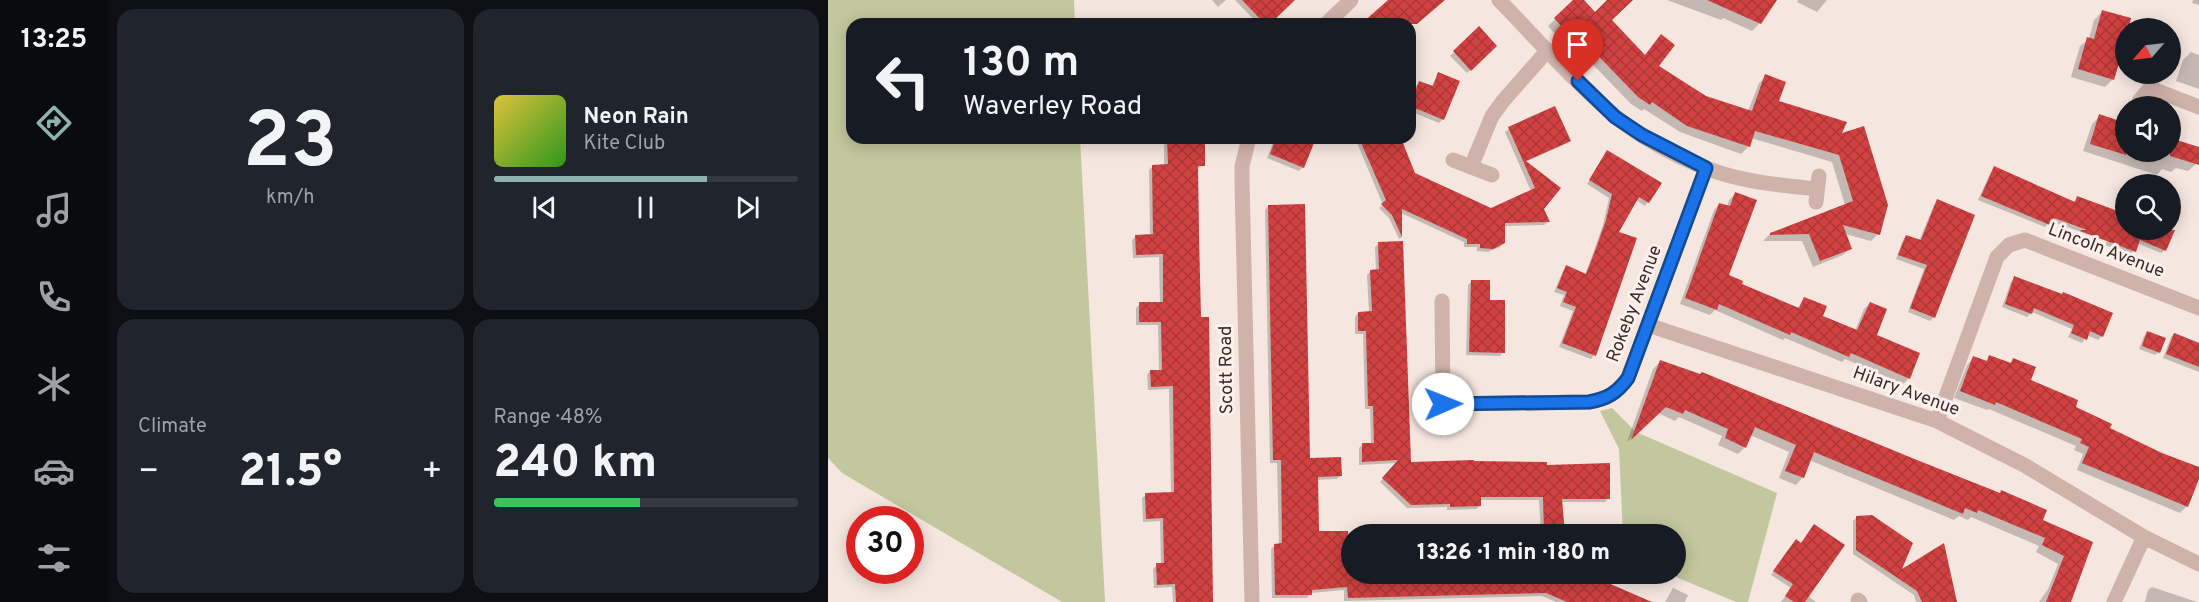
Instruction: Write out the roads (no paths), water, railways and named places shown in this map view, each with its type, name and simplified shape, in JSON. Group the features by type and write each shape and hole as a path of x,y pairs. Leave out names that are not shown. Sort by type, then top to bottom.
{"street":[{"path":"1498,0 1615,117 1642,135 1706,168 1776,185 1818,189"},
{"path":"1331,18 1343,3"},
{"path":"1471,167 1492,116 1548,50"},
{"path":"2157,84 2199,107"},
{"name":"Scott Road","path":"1248,144 1242,166 1242,183 1252,602"},
{"path":"1453,160 1492,175"},
{"name":"Rokeby Avenue","path":"1442,301 1443,404 1589,402 1604,399 1621,388 1628,378 1706,168"},
{"name":"Lincoln Avenue","path":"1937,421 1997,257 2009,245 2025,240 2199,308"},
{"name":"Hilary Avenue","path":"1648,325 1937,421 2025,465 2144,537 2199,564"},
{"path":"2114,602 2144,537"}]}
